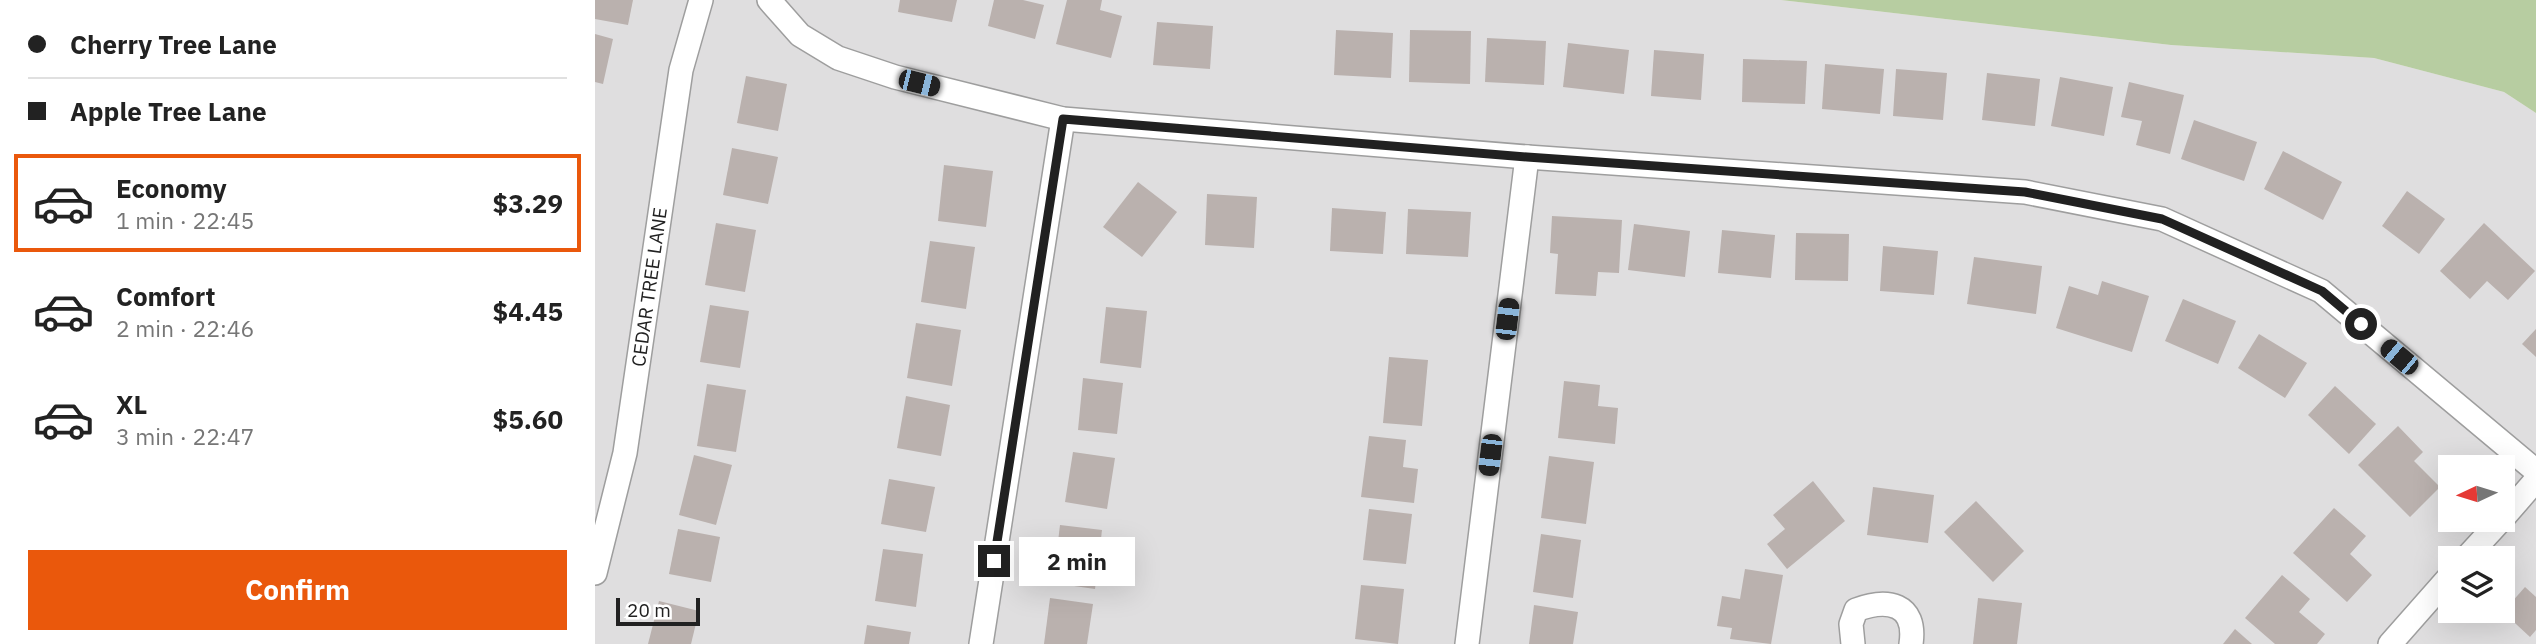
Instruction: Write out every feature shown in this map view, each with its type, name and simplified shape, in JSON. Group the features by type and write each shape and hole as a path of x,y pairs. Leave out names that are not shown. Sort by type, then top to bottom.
{"street":[{"name":"CEDAR TREE LANE","path":"595,573 625,453 681,70 701,0"},
{"path":"769,0 800,35 838,58 895,77 1063,119 1527,157 2025,192 2162,219 2322,291 2536,471"},
{"path":"981,644 1063,119"},
{"path":"1467,644 1527,157"},
{"path":"2515,504 2536,480"},
{"path":"2477,546 2490,532"},
{"path":"2390,644 2438,590"},
{"path":"1853,644 1851,624 1856,610 1875,603 1893,604 1906,613 1913,629 1911,644"}],"shaded area":[{"path":"595,0 1781,0 2171,45 2374,58 2504,92 2536,113 2536,644 595,644"}],"green space":[{"path":"1781,0 2536,0 2536,113 2504,92 2374,58 2171,45"}],"building":[{"path":"595,0 633,0 628,25 595,19"},
{"path":"900,0 957,0 952,22 898,12"},
{"path":"994,0 1023,0 1044,5 1035,39 988,26"},
{"path":"1067,0 1102,0 1100,10 1122,16 1111,58 1056,44"},
{"path":"1157,22 1213,26 1210,69 1153,65"},
{"path":"1336,30 1393,33 1391,78 1334,75"},
{"path":"1410,30 1471,31 1470,84 1409,82"},
{"path":"595,34 613,39 603,84 595,82"},
{"path":"1487,38 1546,41 1544,85 1485,82"},
{"path":"1568,43 1629,50 1624,94 1563,87"},
{"path":"1654,50 1704,54 1701,100 1651,96"},
{"path":"1743,59 1807,61 1805,104 1742,102"},
{"path":"1825,64 1884,69 1880,114 1822,109"},
{"path":"1896,69 1947,73 1943,120 1893,116"},
{"path":"1987,73 2040,79 2035,126 1982,120"},
{"path":"746,76 787,84 778,131 737,123"},
{"path":"2060,77 2113,87 2104,136 2051,126"},
{"path":"2129,82 2184,95 2170,154 2136,145 2142,121 2121,117"},
{"path":"2194,120 2257,142 2244,181 2181,159"},
{"path":"732,148 778,157 768,204 723,195"},
{"path":"2283,151 2342,182 2323,220 2264,189"},
{"path":"944,165 993,171 986,227 938,221"},
{"path":"1138,182 1177,212 1142,257 1103,227"},
{"path":"2407,191 2445,219 2419,254 2382,226"},
{"path":"1207,194 1257,197 1254,248 1205,245"},
{"path":"1332,208 1386,212 1383,254 1330,251"},
{"path":"1408,209 1471,212 1468,257 1406,254"},
{"path":"1552,216 1622,220 1619,273 1598,272 1596,296 1555,294 1558,254 1550,253"},
{"path":"716,223 756,230 745,292 705,285"},
{"path":"2484,223 2535,271 2508,300 2487,281 2470,299 2440,271"},
{"path":"1634,224 1690,231 1685,277 1628,270"},
{"path":"1722,230 1775,235 1771,278 1718,273"},
{"path":"1796,233 1849,234 1848,281 1795,280"},
{"path":"930,241 975,247 966,309 921,302"},
{"path":"1883,246 1938,251 1934,295 1880,291"},
{"path":"1974,257 2042,266 2036,314 1967,304"},
{"path":"2102,281 2149,296 2132,352 2056,328 2069,286 2098,295"},
{"path":"2183,299 2236,321 2218,364 2165,341"},
{"path":"710,305 749,311 740,368 700,362"},
{"path":"1106,307 1147,311 1141,368 1100,363"},
{"path":"916,323 961,330 952,386 907,378"},
{"path":"2536,329 2536,357 2522,344"},
{"path":"2259,334 2307,363 2285,398 2238,368"},
{"path":"1389,357 1428,360 1422,426 1383,423"},
{"path":"1083,378 1123,383 1117,434 1078,430"},
{"path":"1564,381 1600,385 1598,406 1618,408 1615,444 1558,438"},
{"path":"707,384 746,390 736,452 697,446"},
{"path":"2335,386 2376,424 2349,454 2308,415"},
{"path":"906,396 950,405 941,456 897,448"},
{"path":"2398,426 2423,452 2414,461 2438,485 2438,489 2410,517 2358,465"},
{"path":"1369,436 1406,440 1403,467 1418,469 1414,503 1361,497"},
{"path":"1073,452 1115,458 1107,509 1065,502"},
{"path":"694,455 732,465 716,525 679,515"},
{"path":"1549,456 1594,462 1586,524 1541,518"},
{"path":"889,479 935,487 926,532 881,524"},
{"path":"1813,481 1845,521 1787,569 1767,544 1785,529 1773,515"},
{"path":"1873,487 1934,495 1928,543 1867,535"},
{"path":"1976,501 2024,551 1993,582 1944,532"},
{"path":"2334,508 2366,536 2350,554 2372,575 2347,602 2293,553"},
{"path":"1369,509 1412,514 1406,564 1363,560"},
{"path":"1060,525 1102,530 1095,589 1053,583"},
{"path":"678,529 720,537 711,582 669,574"},
{"path":"1541,534 1581,540 1573,598 1533,592"},
{"path":"883,549 923,554 916,607 875,601"},
{"path":"1745,569 1783,575 1771,644 1730,639 1732,628 1717,626 1722,596 1740,599"},
{"path":"2282,575 2310,599 2299,612 2325,634 2317,644 2275,644 2245,618"},
{"path":"1361,585 1404,589 1398,644 1355,639"},
{"path":"2525,587 2536,597 2536,630 2530,637 2515,623 2515,598"},
{"path":"1050,598 1093,604 1087,644 1044,644"},
{"path":"1978,598 2022,603 2017,644 1973,644"},
{"path":"659,601 699,611 691,644 648,644"},
{"path":"1534,605 1578,612 1573,644 1529,644"},
{"path":"867,625 911,632 909,644 864,644"},
{"path":"2235,629 2252,644 2223,644"}],"route":[{"path":"994,561 1063,119 1527,157 2025,192 2162,219 2322,291 2361,324"}]}
